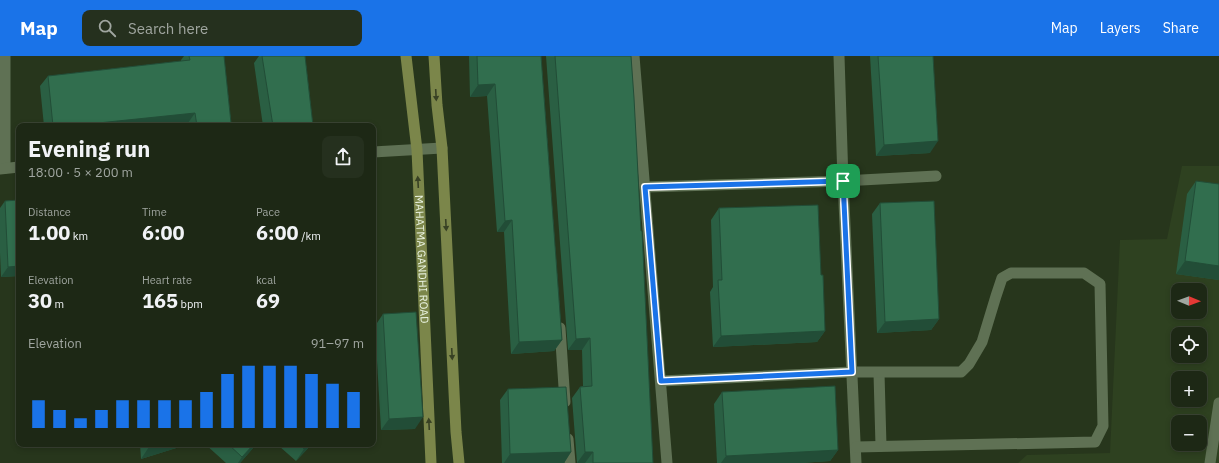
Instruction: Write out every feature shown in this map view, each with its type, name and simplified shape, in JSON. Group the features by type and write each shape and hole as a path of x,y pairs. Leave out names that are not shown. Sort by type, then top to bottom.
{"main road":[{"name":"MAHATMA GANDHI ROAD","path":"406,56 417,150 431,463"},
{"path":"434,56 437,105 442,148 456,432 459,463"}],"street":[{"path":"5,56 2,168 16,167"},
{"path":"634,56 667,463"},
{"path":"839,56 843,181 856,463"},
{"path":"376,152 442,148"},
{"path":"645,187 843,181 936,176"},
{"path":"661,381 852,372 961,372 969,364 982,342 1002,278 1011,273 1084,273 1100,284 1103,426 1095,442 856,447"},
{"path":"559,314 566,416"},
{"path":"880,372 881,446"},
{"path":"1210,463 1219,403"},
{"path":"568,432 570,463"}],"shaded area":[{"path":"1182,166 1219,166 1219,463 1018,463 1027,455 1110,453 1120,240 1167,239"}],"building":[{"path":"189,56 224,56 231,123 197,123 195,113 98,123 53,123 48,76 190,60"},
{"path":"262,56 305,56 313,123 273,123"},
{"path":"477,56 541,56 562,340 519,342 512,220 505,221 495,84 478,85"},
{"path":"555,56 631,56 642,231 653,463 593,463 593,452 585,452 580,387 592,386 590,338 576,339"},
{"path":"878,56 933,56 938,141 884,145"},
{"path":"1196,181 1219,184 1219,266 1185,261"},
{"path":"16,200 16,266 8,267 5,201"},
{"path":"934,201 939,319 885,322 880,203"},
{"path":"818,205 825,331 721,336 718,280 722,280 719,208"},
{"path":"416,312 423,417 389,419 383,314"},
{"path":"835,386 838,450 726,456 722,392"},
{"path":"566,387 571,452 510,454 508,389"},
{"path":"231,447 251,447 242,457"}],"route":[{"path":"843,181 852,372 661,381 645,187 843,181"}]}
